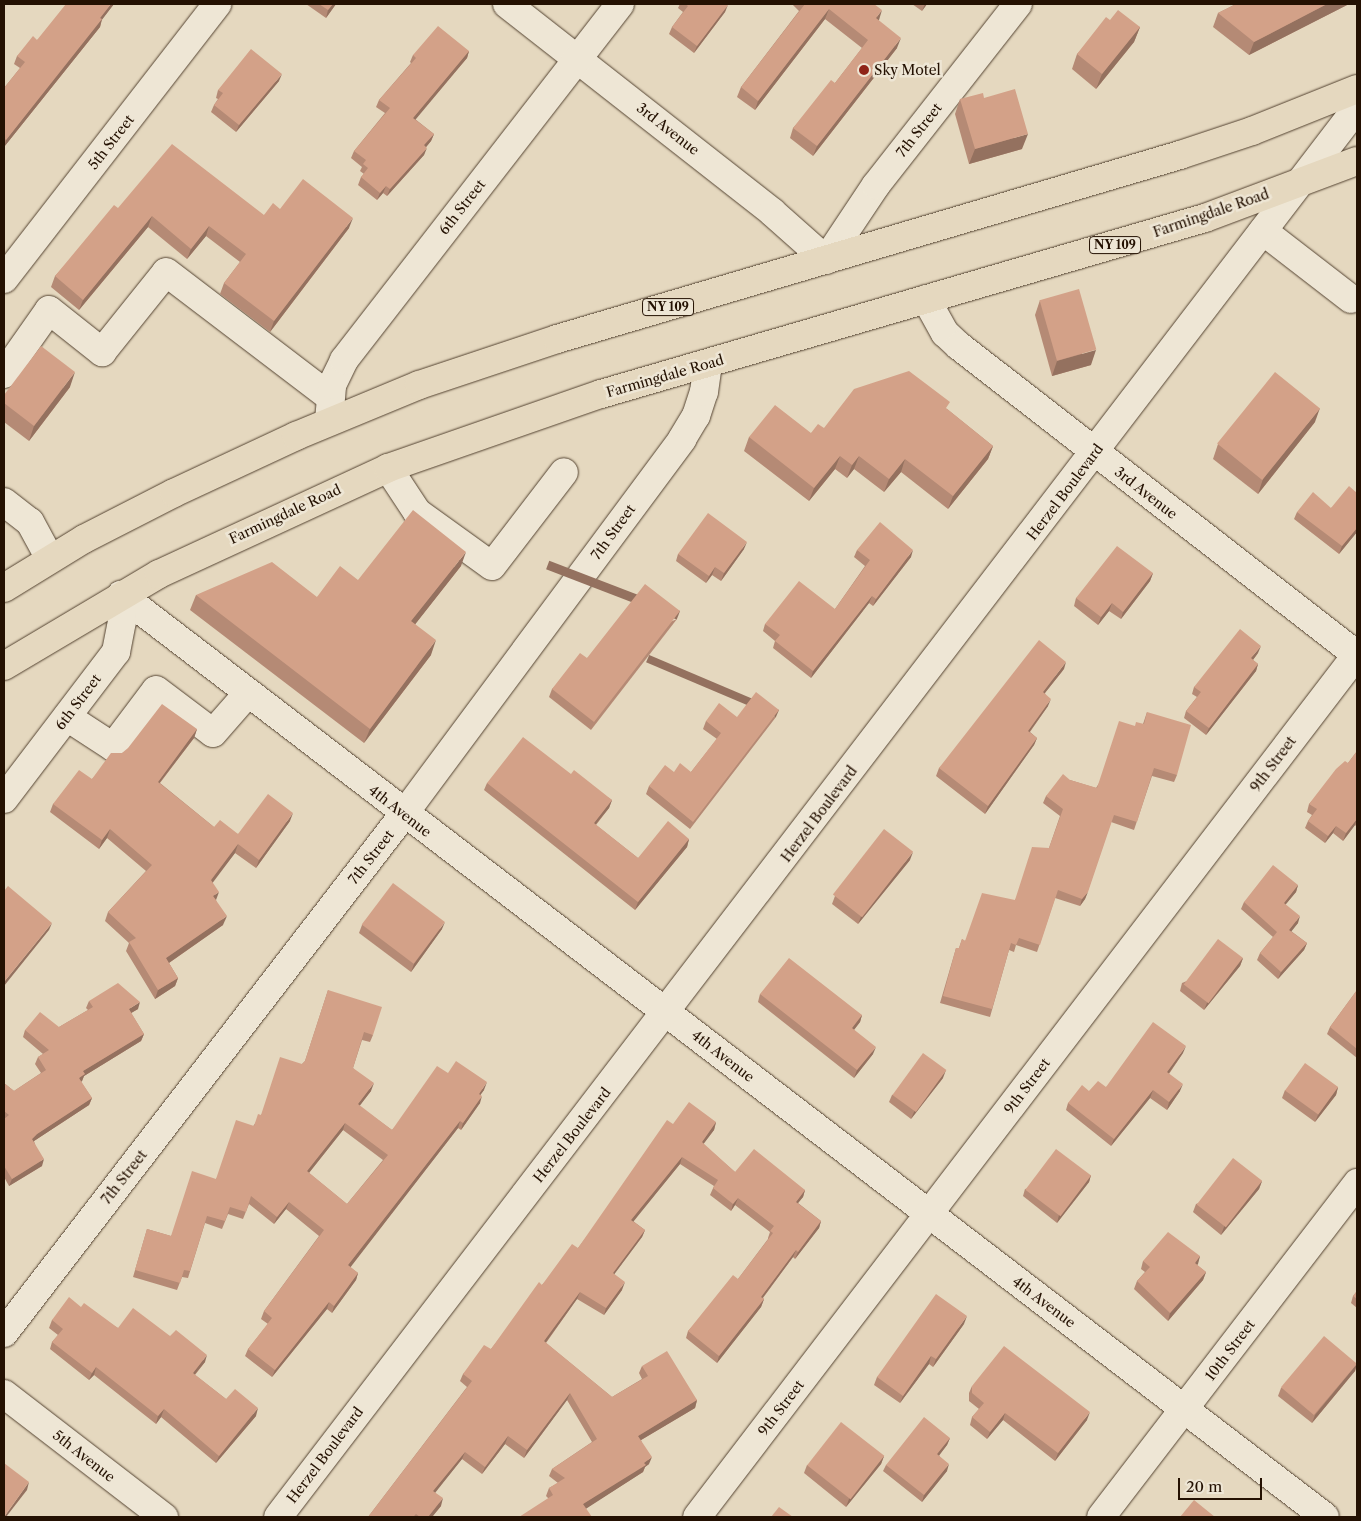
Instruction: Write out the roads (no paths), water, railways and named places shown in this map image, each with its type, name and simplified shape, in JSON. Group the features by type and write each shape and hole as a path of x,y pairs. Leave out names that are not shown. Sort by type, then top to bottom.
{"main road":[{"name":"NY 109","path":"4,588 50,559 330,409 1180,156 1252,131 1357,89"},
{"name":"Farmingdale Road","path":"4,666 121,595 207,550 388,468 533,416 1205,218 1357,161"}],"street":[{"name":"5th Street","path":"4,279 217,4"},
{"name":"3rd Avenue","path":"507,4 772,212 826,260"},
{"name":"6th Street","path":"330,409 332,385 344,360 620,4"},
{"name":"7th Street","path":"826,260 876,185 1018,4"},
{"name":"Herzel Boulevard","path":"278,1517 667,1012 1357,108"},
{"path":"1264,231 1351,299"},
{"path":"4,374 49,310 102,352 166,272 330,409"},
{"name":"3rd Avenue","path":"926,299 952,341 1094,453 1357,655"},
{"name":"7th Street","path":"4,1333 404,814 682,439 696,416 706,385 708,364"},
{"path":"388,468 417,512 492,566 564,472"},
{"path":"4,502 30,522 50,559"},
{"name":"6th Street","path":"4,799 116,652 122,620 121,595"},
{"name":"4th Avenue","path":"121,595 404,814 667,1012 1324,1517"},
{"name":"9th Street","path":"697,1517 1357,655"},
{"path":"67,717 113,747 156,690 213,733 248,693"},
{"name":"10th Street","path":"1102,1517 1357,1183"},
{"name":"5th Avenue","path":"4,1394 164,1517"}],"place":[{"name":"Sky Motel","path":"864,70"}]}
